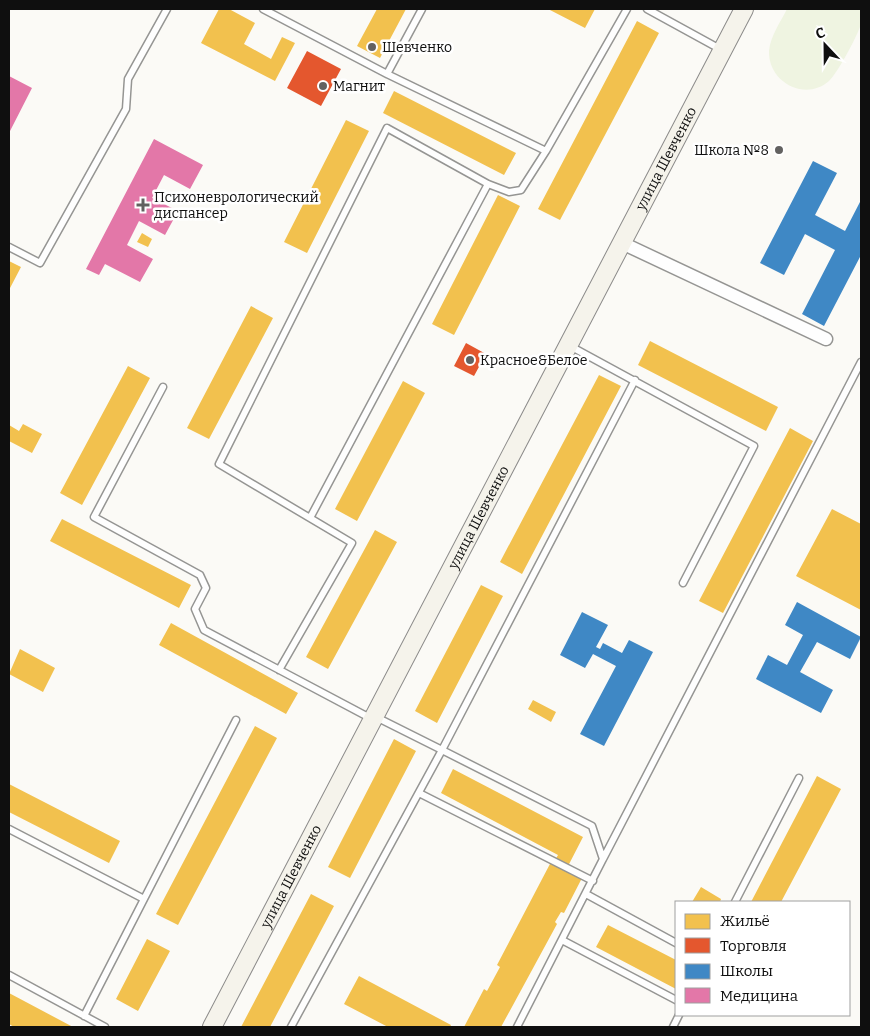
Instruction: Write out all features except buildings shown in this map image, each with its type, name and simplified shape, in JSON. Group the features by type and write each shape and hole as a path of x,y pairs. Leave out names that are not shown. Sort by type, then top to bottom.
{"street":[{"name":"улица Шевченко","path":"212,1027 744,9"},
{"path":"622,243 826,339"}],"lane":[{"path":"9,247 40,263 126,109 128,79 167,9"},
{"path":"263,9 388,74 546,150"},
{"path":"388,74 422,9"},
{"path":"279,670 352,543 219,464 387,128 488,184 509,192 522,190 627,9"},
{"path":"647,9 722,50"},
{"path":"310,518 488,184"},
{"path":"568,345 754,446 683,583"},
{"path":"517,1027 861,362"},
{"path":"291,1027 442,750 635,380"},
{"path":"163,387 94,517 200,575 206,588 195,609 204,630 374,718 442,750 592,826 603,859"},
{"path":"84,1016 236,720"},
{"path":"736,901 799,778"},
{"path":"419,793 593,881"},
{"path":"9,829 144,899"},
{"path":"586,894 675,942"},
{"path":"562,940 675,999"},
{"path":"9,975 105,1027"}],"green space":[{"path":"787,9 861,9 861,24 852,45 833,77 819,87 809,90 799,89 790,85 781,80 770,62 771,40"}],"place":[{"name":"Шевченко","path":"372,47"},
{"name":"Магнит","path":"323,86"},
{"name":"Школа №8","path":"779,150"},
{"name":"Психоневрологический диспансер","path":"143,205"},
{"name":"Красное&Белое","path":"470,360"}]}
